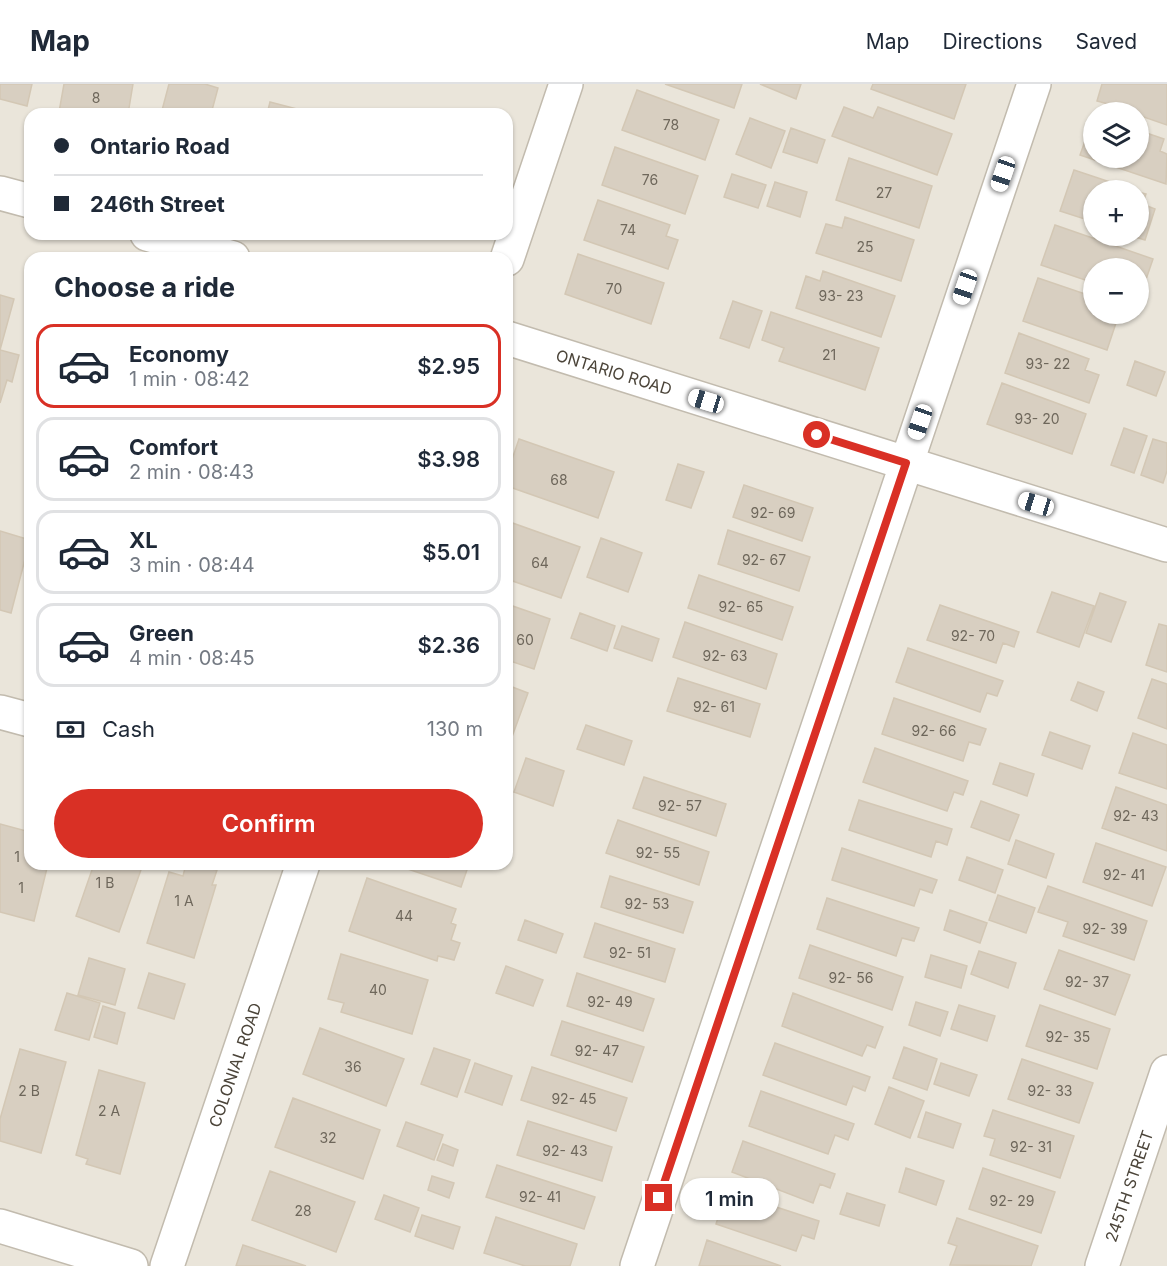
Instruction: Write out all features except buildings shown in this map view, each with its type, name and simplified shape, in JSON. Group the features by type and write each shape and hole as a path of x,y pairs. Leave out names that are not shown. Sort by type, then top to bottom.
{"street":[{"path":"509,252 566,84"},
{"path":"637,1266 1034,84"},
{"path":"0,193 24,199"},
{"path":"168,240 212,252"},
{"name":"ONTARIO ROAD","path":"513,341 1167,545"},
{"path":"0,712 24,718"},
{"name":"COLONIAL ROAD","path":"167,1266 301,870"},
{"name":"245TH STREET","path":"1102,1266 1167,1072"},
{"path":"0,1226 131,1266"}],"shaded area":[{"path":"0,84 1167,84 1167,1266 0,1266"}],"route":[{"path":"659,1198 906,463 817,435"}]}
